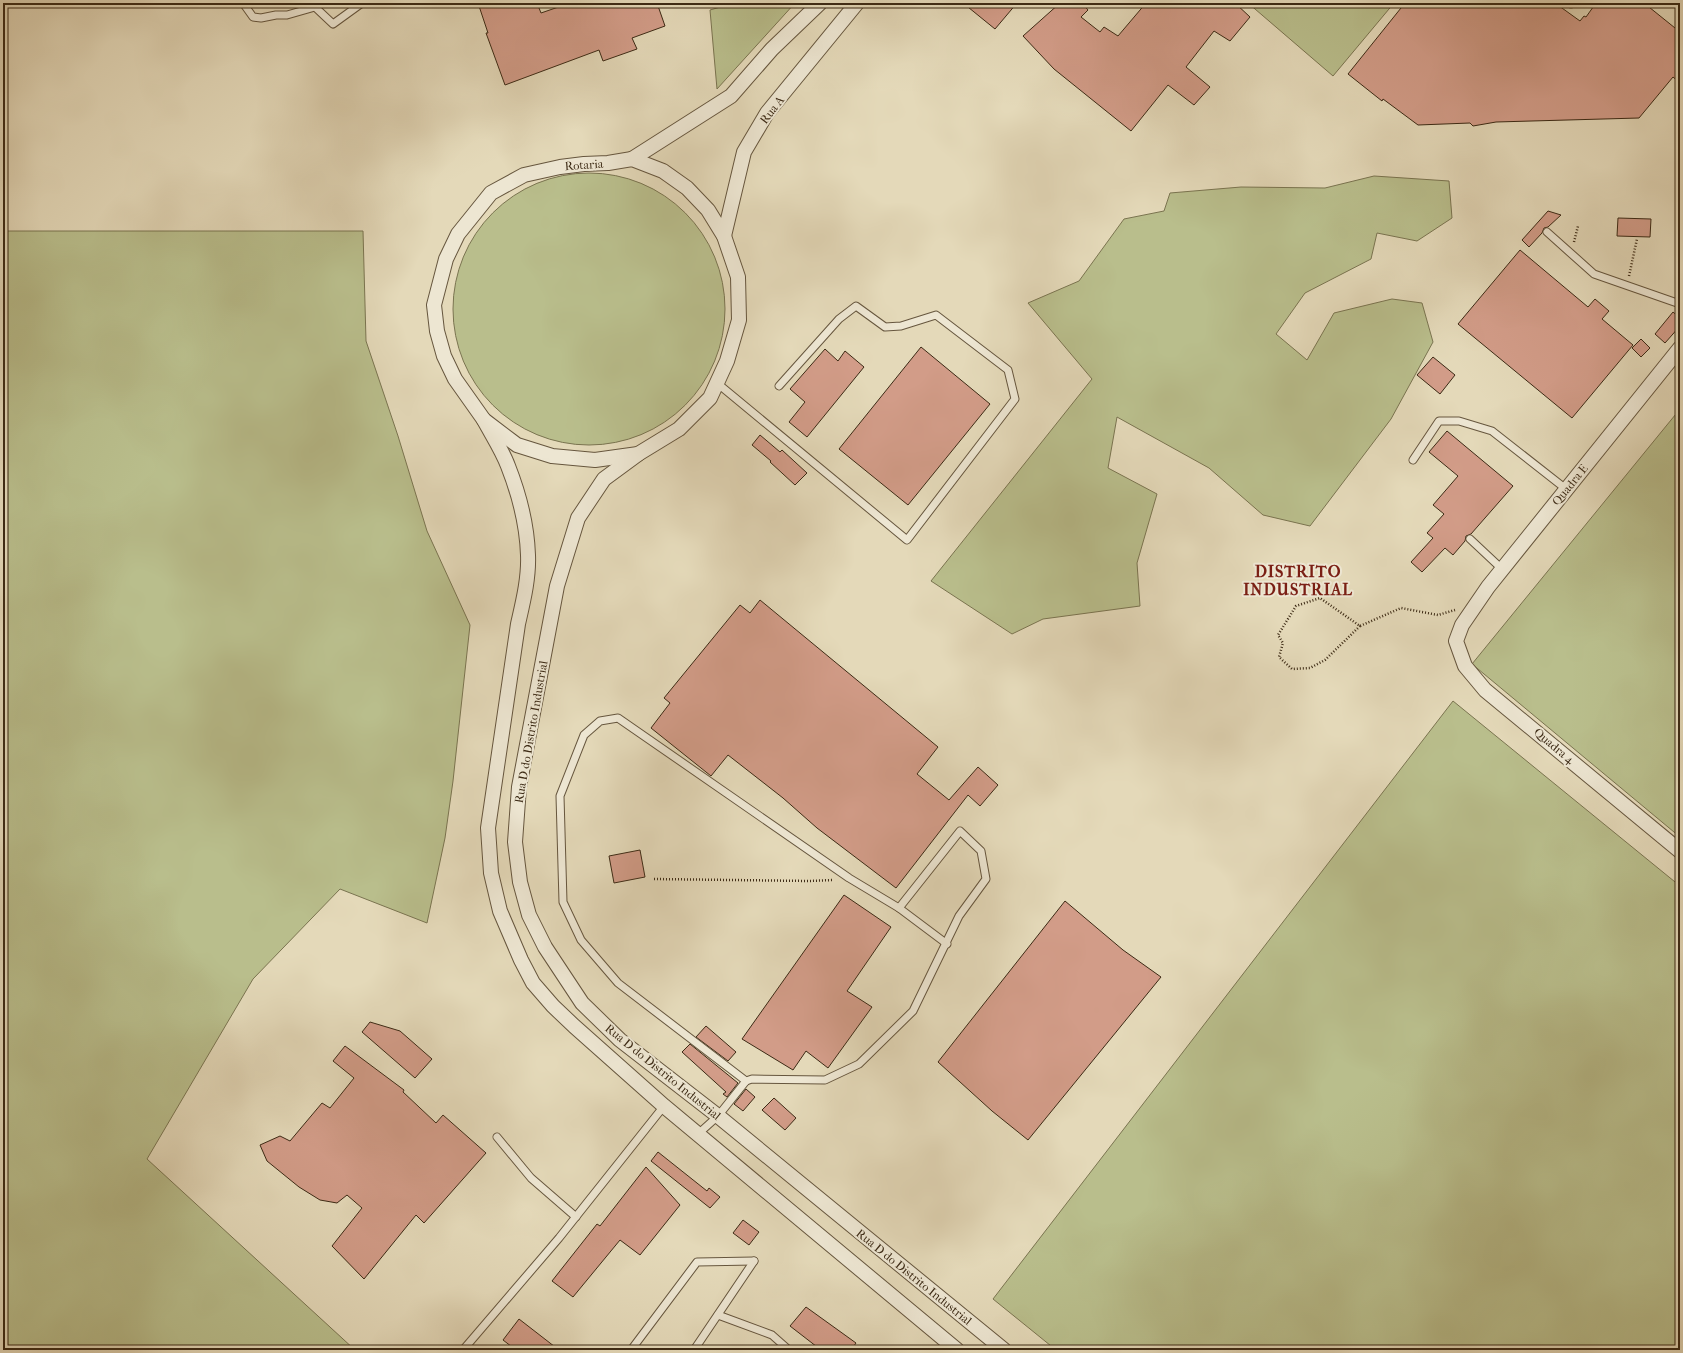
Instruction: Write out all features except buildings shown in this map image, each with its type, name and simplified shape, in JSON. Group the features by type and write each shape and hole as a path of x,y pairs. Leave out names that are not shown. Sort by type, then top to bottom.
{"street":[{"path":"632,159 731,96 772,48 820,3"},
{"name":"Rua A","path":"724,236 744,152 767,113 857,3"},
{"name":"Rotaria","path":"632,159 663,171 688,188 708,210 724,236 738,277 738,320 728,361 710,398 679,429 638,454 595,460 552,456 516,445 484,420 455,379 444,356 437,331 434,304 446,259 458,234 491,193 524,175 560,167 608,163 632,159"},
{"name":"Quadra E","path":"1462,624 1502,569 1680,348"},
{"name":"Rua D do Distrito Industrial","path":"484,420 508,465 517,494 526,533 528,556 525,594 518,624 488,828 491,873 500,911 521,960 533,983 553,1006 574,1026 664,1106 957,1350"},
{"name":"Rua D do Distrito Industrial","path":"638,454 604,479 578,518 557,586 519,787 515,842 520,882 529,915 545,947 582,1003 620,1040 718,1116 1004,1350"},
{"name":"Quadra 4","path":"1462,624 1456,641 1466,666 1485,690 1680,851"}],"lane":[{"path":"244,3 253,17 261,18 276,14 287,15 314,5 332,24 362,3"},
{"path":"1547,232 1594,274 1680,304"},
{"path":"717,383 907,540 1015,400 1008,370 936,315 901,326 885,326 856,306 838,319 780,386"},
{"path":"1413,460 1439,421 1459,421 1492,431 1566,489"},
{"path":"1470,539 1502,569"},
{"path":"746,1081 618,983 581,940 563,902 560,796 584,735 600,721 618,718 849,878 899,908 947,944"},
{"path":"698,1134 718,1116 746,1081 752,1079 825,1080 859,1064 913,1011 960,916 986,879 981,851 960,831 899,908"},
{"path":"463,1350 576,1217 664,1106"},
{"path":"497,1137 531,1178 576,1217"},
{"path":"631,1350 696,1262 754,1261 694,1350"},
{"path":"718,1315 772,1335 789,1350"}],"path":[{"path":"1572,254 1578,226"},
{"path":"1627,286 1637,239"},
{"path":"1360,626 1320,598 1296,606 1278,634 1284,643 1279,657 1292,668 1310,668 1324,660 1360,626 1401,608 1438,615 1475,605"},
{"path":"654,880 810,882 849,878"}],"green space":[{"path":"734,3 795,3 717,89 710,10"},
{"path":"1248,3 1394,3 1333,76"},
{"path":"576,173 602,173 629,179 653,189 676,204 694,222 702,233 715,257 723,282 725,309 723,336 715,361 702,385 694,396 676,414 653,429 629,439 602,445 576,445 549,439 525,429 502,414 484,396 469,373 459,349 453,322 453,296 459,269 469,245 484,222 502,204 525,189 549,179"},
{"path":"1374,176 1449,181 1452,218 1417,241 1377,233 1371,259 1305,293 1276,334 1307,360 1334,313 1392,299 1422,303 1433,342 1391,419 1310,526 1263,515 1209,468 1117,417 1108,468 1157,494 1137,563 1140,606 1043,619 1012,634 931,581 1092,379 1028,303 1079,281 1124,219 1164,211 1170,193 1241,187 1325,188"},
{"path":"3,231 363,231 366,341 398,436 427,531 470,625 453,781 445,838 427,923 340,889 253,979 147,1159 355,1350 3,1350"},
{"path":"1680,409 1680,837 1472,664"},
{"path":"1453,701 1680,886 1680,1350 1056,1350 993,1299"}],"district":[{"name":"DISTRITO INDUSTRIAL","path":"1298,580"}]}
